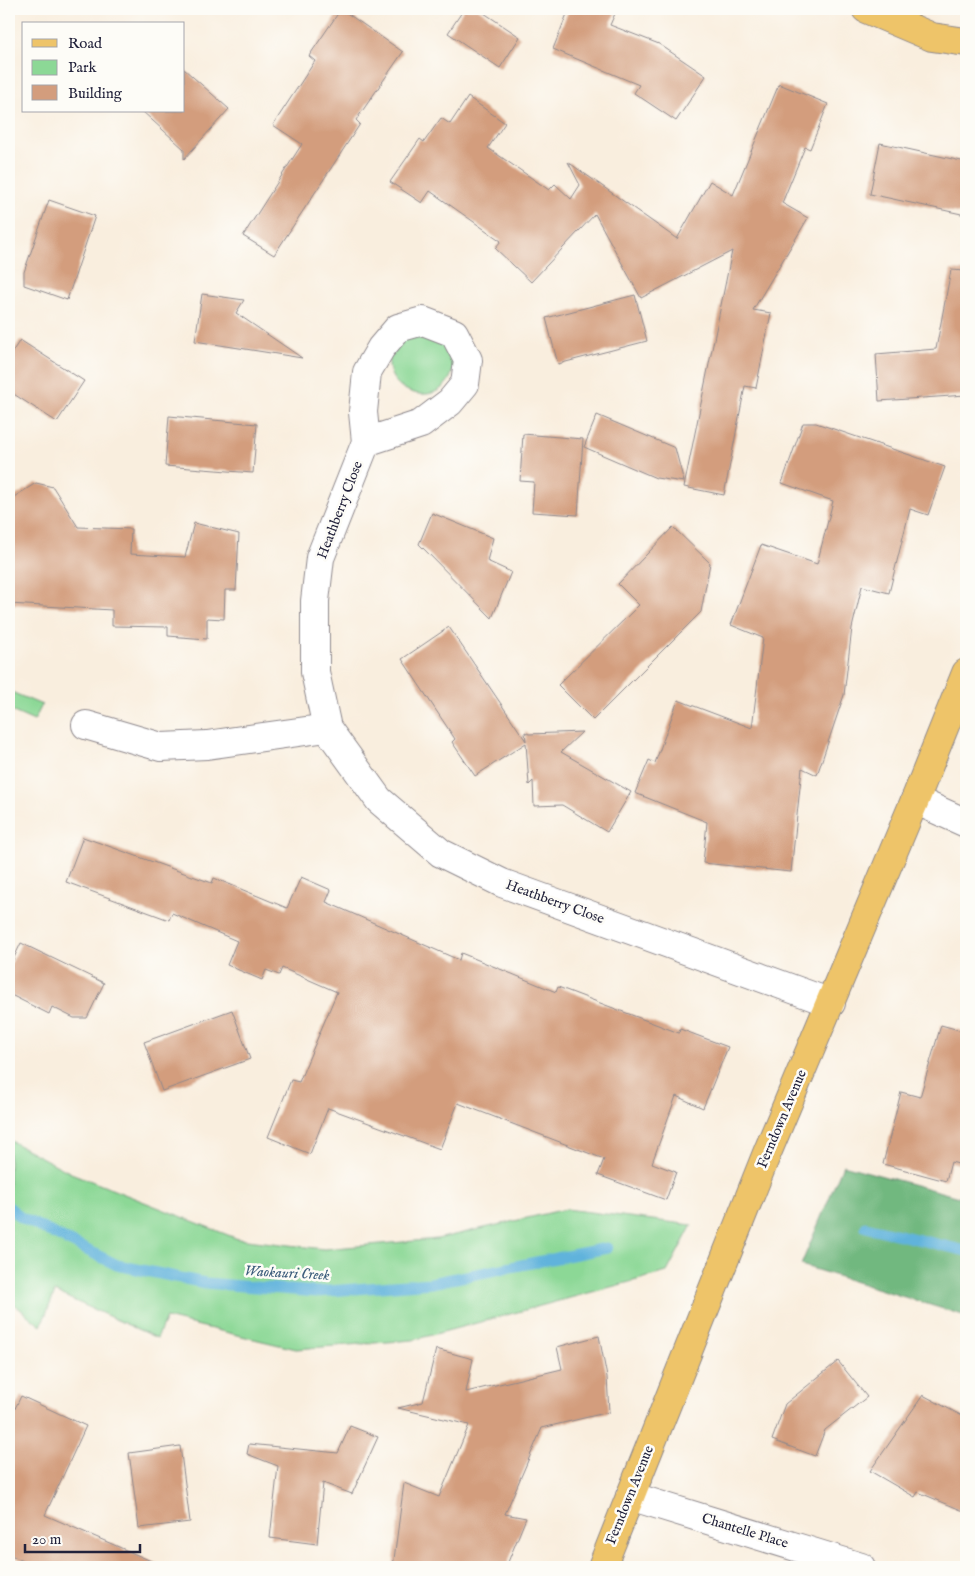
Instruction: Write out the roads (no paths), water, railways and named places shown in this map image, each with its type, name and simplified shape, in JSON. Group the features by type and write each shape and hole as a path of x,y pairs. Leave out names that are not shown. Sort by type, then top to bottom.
{"main road":[{"path":"866,9 932,37 966,42"},
{"name":"Ferndown Avenue","path":"602,1567 767,1153 916,800 966,673"}],"street":[{"name":"Heathberry Close","path":"366,442 421,424 450,402 465,384 468,360 454,333 423,320 398,328 381,348 368,372 363,412 366,442 320,558 314,600 315,672 327,728 379,800 441,853 502,883 831,1002"},
{"path":"86,725 161,747 207,746 327,728"},
{"path":"916,800 966,823"},
{"name":"Chantelle Place","path":"630,1496 861,1567"}],"waterway":[{"name":"Waokauri Creek","path":"9,1207 20,1217 117,1265 205,1283 317,1292 431,1283 607,1248"},
{"name":"Waokauri Creek","path":"866,1227 966,1251"}]}
